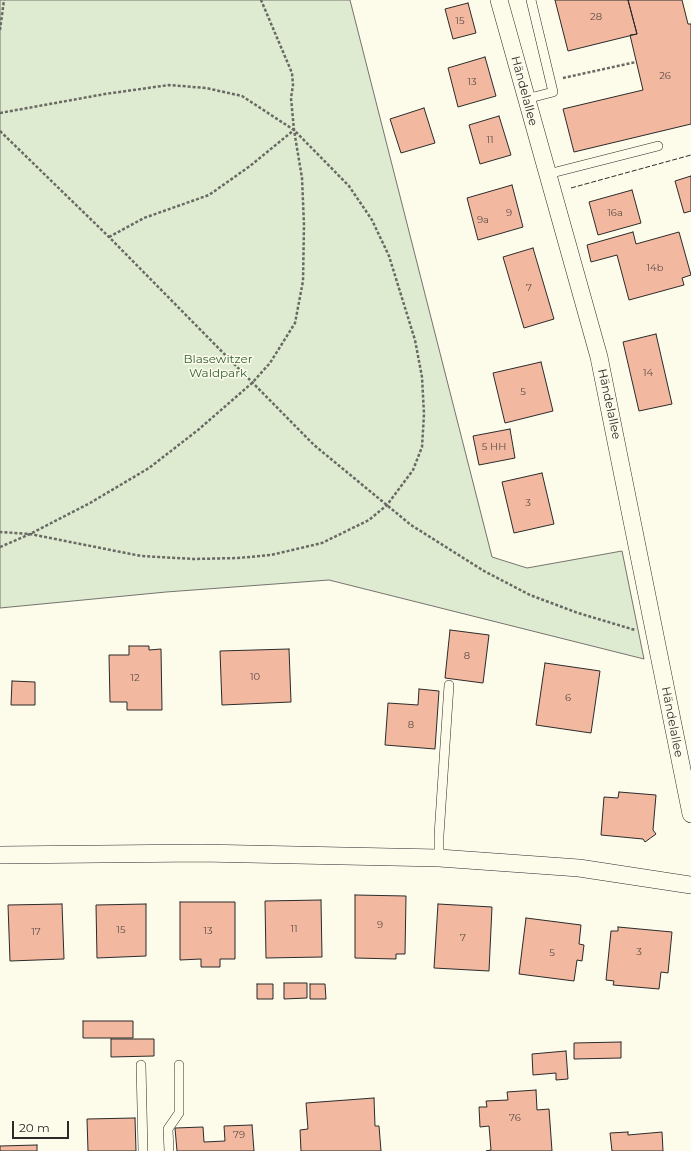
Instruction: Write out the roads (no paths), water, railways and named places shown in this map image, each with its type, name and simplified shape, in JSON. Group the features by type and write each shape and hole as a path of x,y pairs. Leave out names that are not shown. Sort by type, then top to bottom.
{"street":[{"name":"Händelallee","path":"499,0 599,357 691,814"},
{"path":"0,855 201,853 439,858 579,868 691,886"}],"lane":[{"path":"526,99 553,92 531,0"},
{"path":"548,174 658,146"},
{"path":"439,858 439,835 449,685"},
{"path":"141,1065 143,1151"},
{"path":"169,1151 168,1129 179,1113 179,1065"}],"park label":[{"name":"Blasewitzer Waldpark","path":"218,366"}]}
